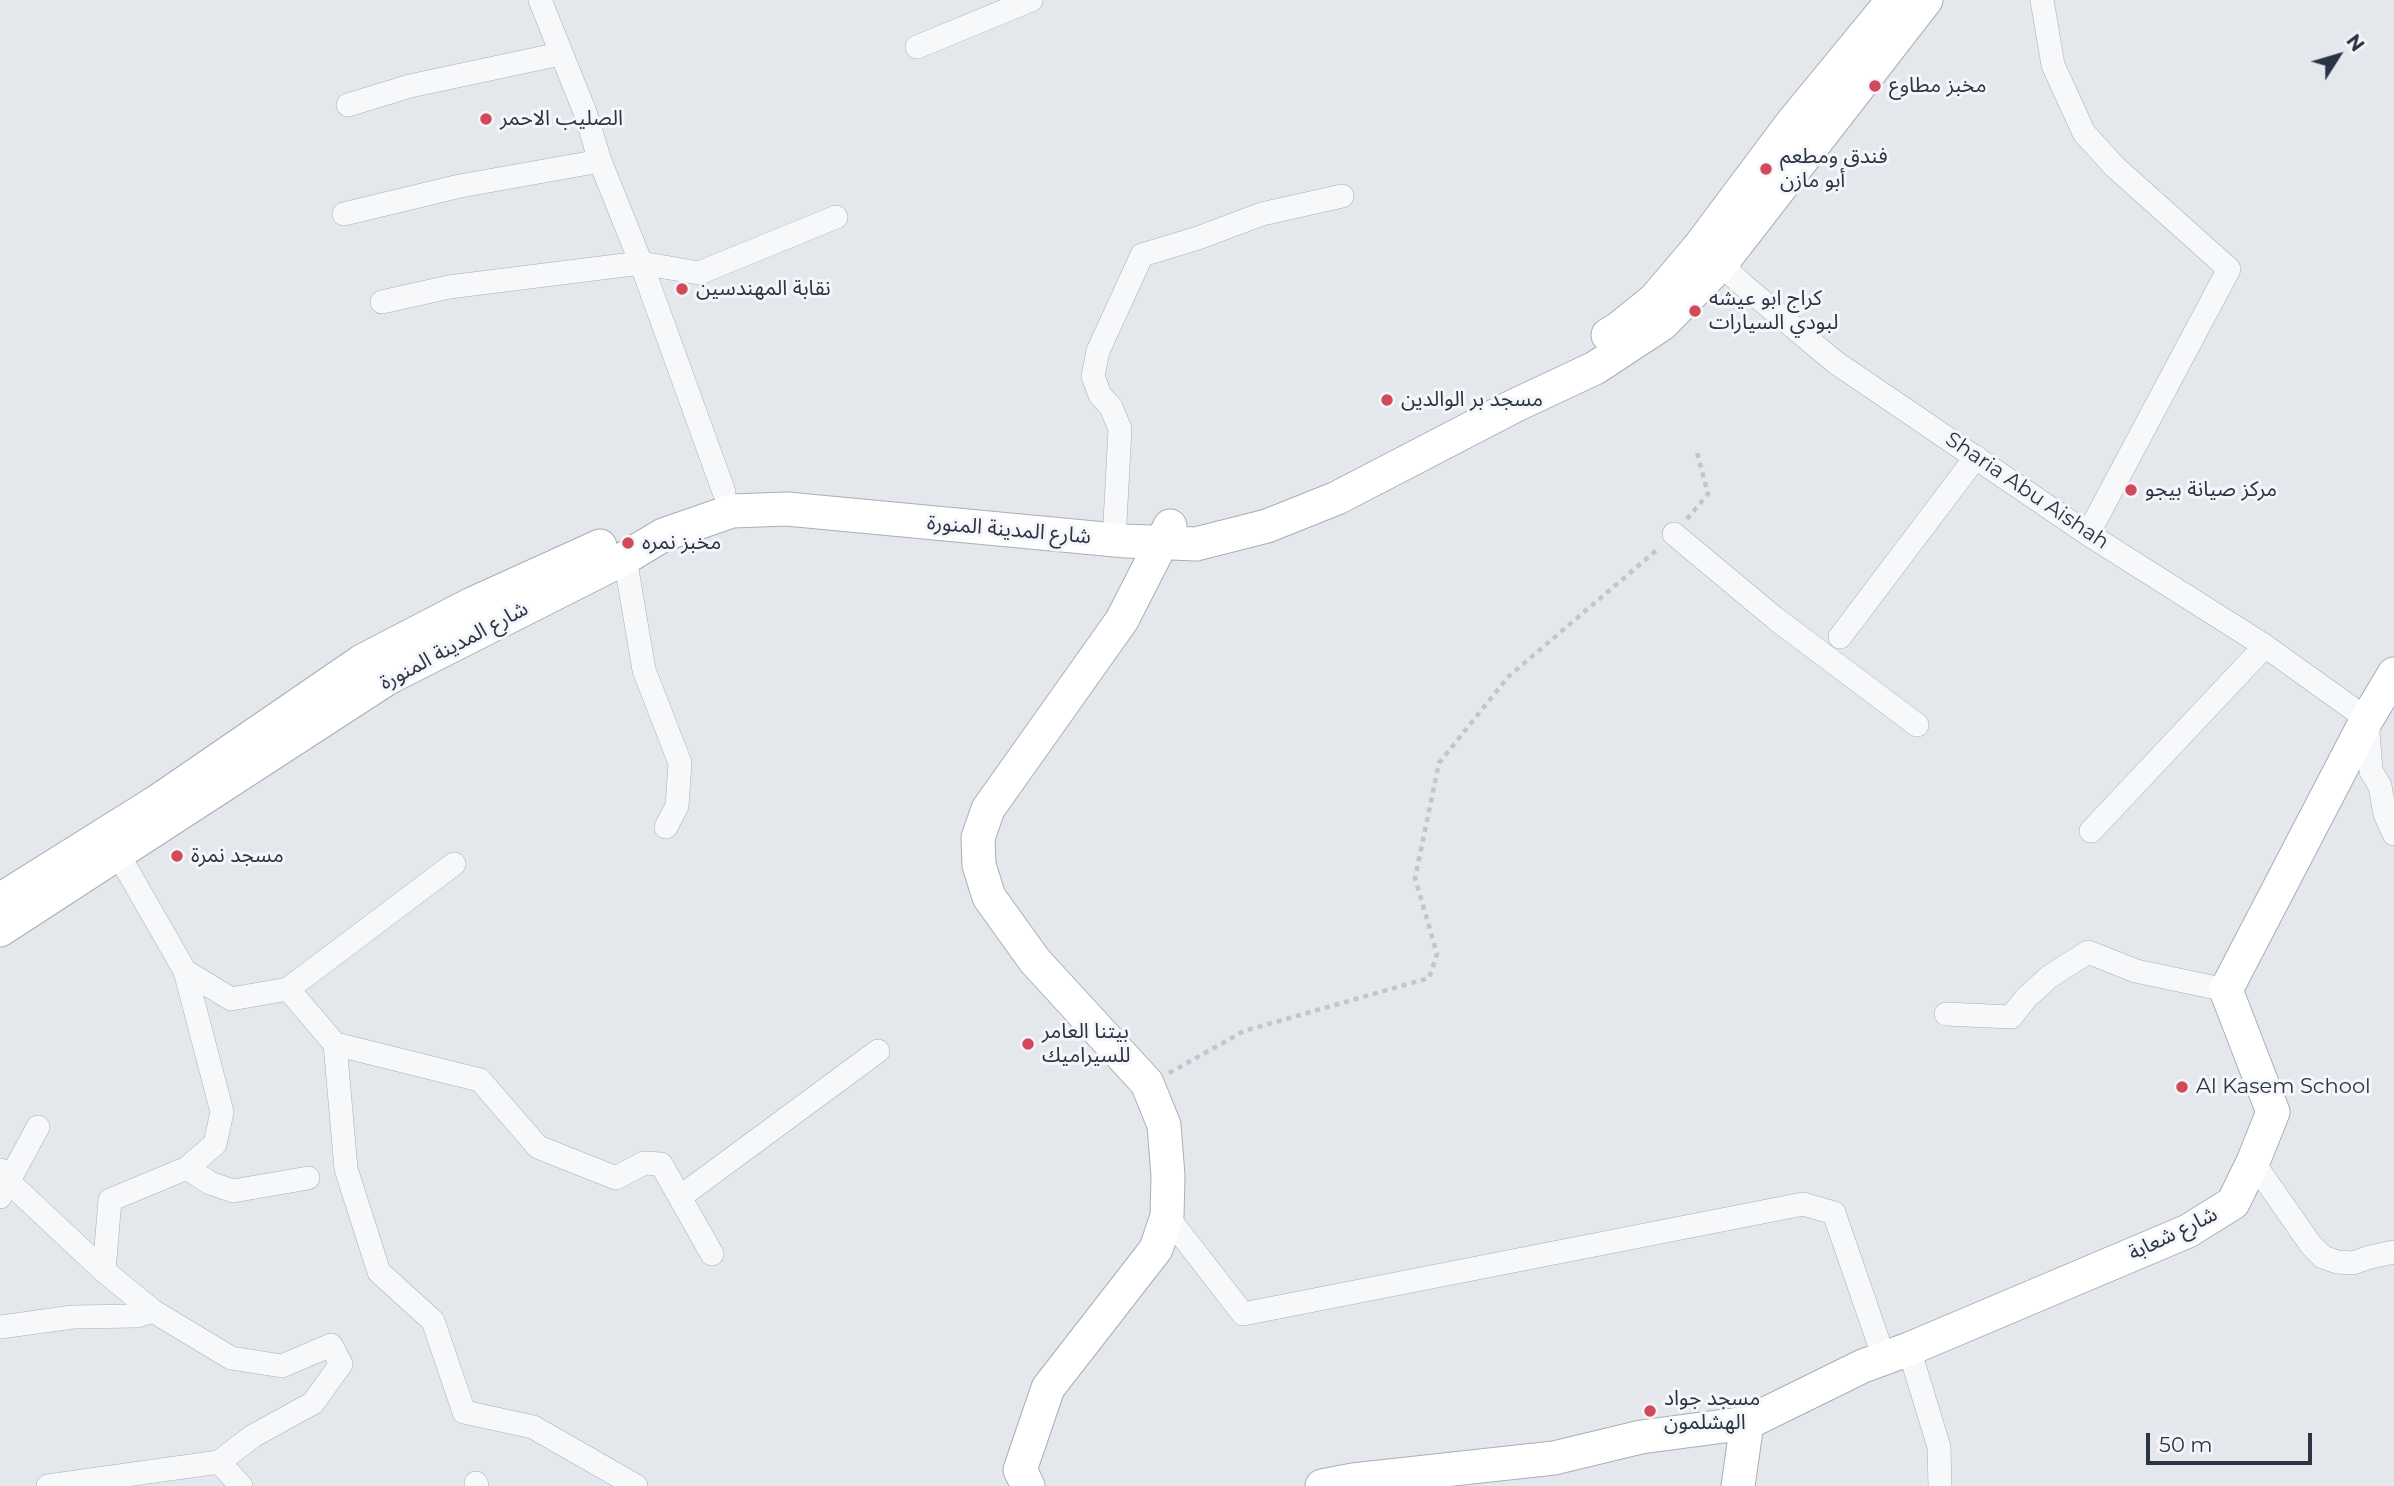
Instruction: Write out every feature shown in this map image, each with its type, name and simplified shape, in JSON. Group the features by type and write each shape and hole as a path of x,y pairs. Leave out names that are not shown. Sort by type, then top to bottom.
{"street":[{"path":"540,0 585,112 600,161 641,263 724,492"},
{"path":"917,47 1031,0"},
{"name":"شارع المدينة المنورة","path":"0,900 158,801 362,661 472,604 649,523 724,492 946,506 1115,522 1167,532 1196,544 1267,526 1337,498 1516,405 1595,368 1662,324 1711,255 1792,123 1893,0"},
{"name":"شارع المدينة المنورة","path":"1711,255 1926,0"},
{"path":"2042,0 2053,65 2084,133 2115,167 2229,269 2088,534"},
{"path":"348,105 410,86 560,54"},
{"path":"344,214 460,186 600,161"},
{"path":"1115,522 1120,429 1111,407 1100,395 1093,376 1097,351 1142,255 1262,214 1342,196"},
{"path":"382,302 449,287 641,263 699,272 836,217"},
{"name":"Sharia Abu Aishah","path":"1711,255 1835,362 2088,534 2265,646 2367,719"},
{"path":"1840,636 1976,457"},
{"name":"شارع المدينة المنورة","path":"0,930 388,678 625,558 663,536 732,511 787,509 1126,541 1167,532"},
{"path":"1018,1480 1048,1388 1156,1249 1167,1216 1168,1176 1164,1125 1147,1083 1035,961 989,897 979,865 978,838 988,809 1122,620 1167,532"},
{"path":"1674,534 1776,619 1917,725"},
{"path":"625,558 644,670 680,763 677,806 666,827"},
{"path":"2091,831 2265,646"},
{"path":"1946,1014 2011,1017 2049,976 2088,952 2136,971 2225,990 2367,719 2394,674"},
{"path":"2367,719 2371,771 2381,786 2385,814 2394,834"},
{"path":"104,1271 110,1200 187,1168 215,1144 222,1112 186,971 118,854"},
{"path":"186,971 230,999 288,989 454,864"},
{"path":"288,989 335,1044 346,1169 379,1272 433,1321 464,1412 533,1427 636,1486"},
{"name":"شارع شعابة","path":"1322,1486 1353,1480 1554,1458 1641,1437 1747,1423 1863,1366 2188,1231 2233,1203 2273,1112 2225,990"},
{"path":"335,1044 480,1080 538,1147 616,1178 644,1163 661,1164 712,1254"},
{"path":"680,1197 878,1051"},
{"path":"38,1127 3,1183 153,1311 231,1358 282,1366 331,1345 341,1364 313,1403 253,1436 219,1462 48,1486"},
{"path":"2253,1162 2311,1245 2323,1257 2337,1262 2353,1263 2394,1252"},
{"path":"187,1168 210,1183 233,1191 308,1178"},
{"path":"1167,1216 1243,1314 1803,1204 1834,1213 1939,1447 1940,1486"},
{"path":"0,1327 73,1317 137,1316 153,1311"},
{"path":"1738,1486 1747,1423"},
{"path":"219,1462 241,1486"}],"path":[{"path":"1147,1083 1188,1064 1244,1031 1429,978 1437,954 1415,878 1439,764 1508,677 1674,534 1708,494 1697,452"}],"place":[{"name":"مخبز مطاوع","path":"1875,86"},
{"name":"الصليب الاحمر","path":"486,119"},
{"name":"فندق ومطعم أبو مازن","path":"1766,169"},
{"name":"نقابة المهندسين","path":"682,289"},
{"name":"كراج ابو عيشه لبودي السيارات","path":"1695,311"},
{"name":"مسجد بر الوالدين","path":"1387,400"},
{"name":"مركز صيانة بيجو","path":"2131,490"},
{"name":"مخبز نمره","path":"628,543"},
{"name":"مسجد نمرة","path":"177,856"},
{"name":"بيتنا العامر للسيراميك","path":"1028,1044"},
{"name":"Al Kasem School","path":"2182,1087"},
{"name":"مسجد جواد الهشلمون","path":"1650,1411"}]}
